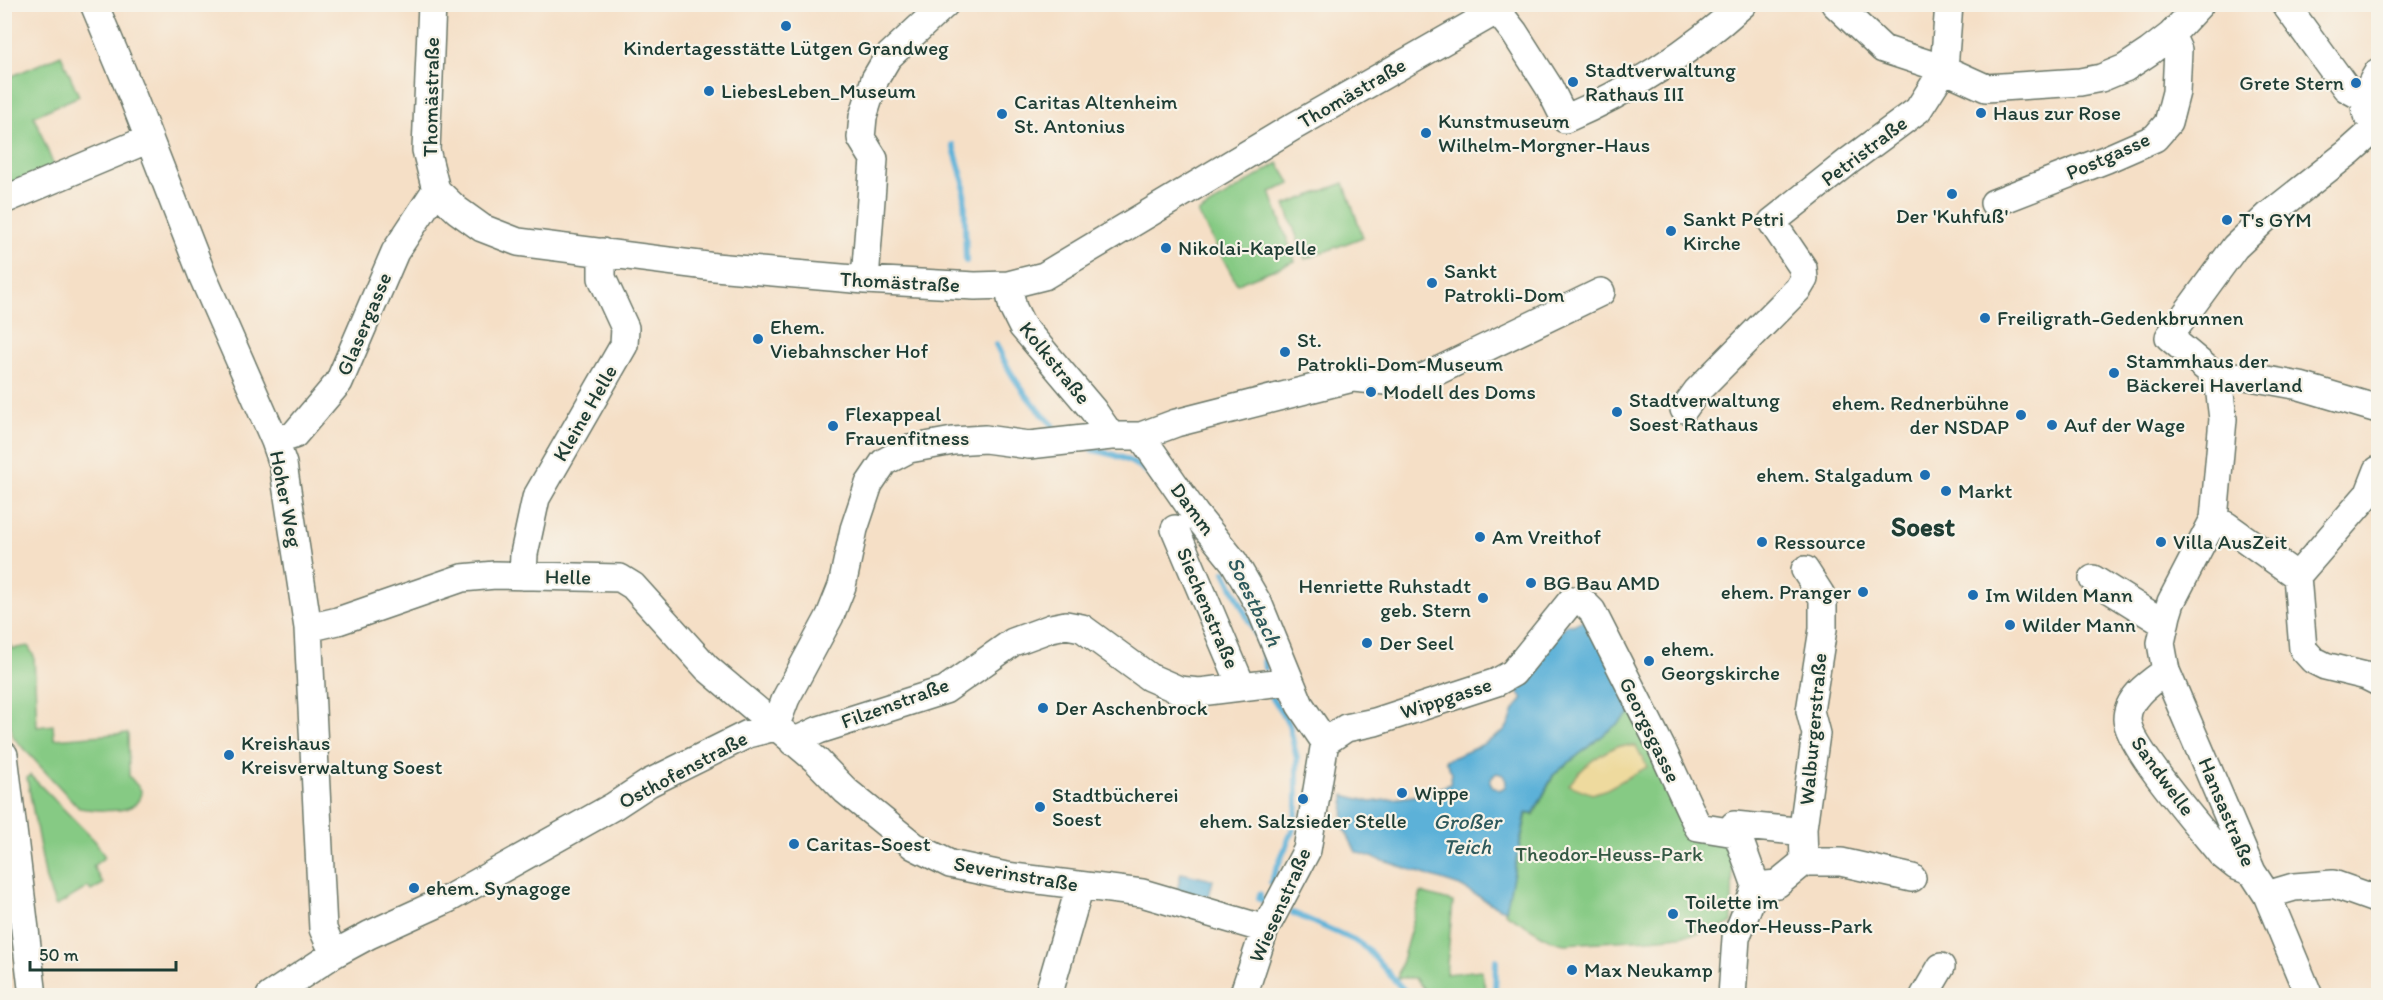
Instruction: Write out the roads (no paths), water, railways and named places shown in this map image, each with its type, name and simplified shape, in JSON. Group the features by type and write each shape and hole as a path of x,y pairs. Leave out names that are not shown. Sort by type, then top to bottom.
{"street":[{"name":"Hoher Weg","path":"94,4 203,278 283,464 309,628 323,929 334,954"},
{"name":"Thomästraße","path":"432,4 426,150 436,190 457,210 482,228 518,242 715,267 865,280 975,286 1008,285 1044,276 1494,8"},
{"path":"865,280 874,159 861,138 863,117 874,79 888,57 945,4"},
{"path":"1494,8 1520,41 1549,87 1565,119 1588,109 1650,74 1719,26 1743,4"},
{"path":"1835,4 1884,50 1944,69 1986,88 2080,82 2101,78 2125,68 2171,35 2200,4"},
{"path":"1944,69 1949,4"},
{"path":"2285,4 2346,88 2366,99"},
{"name":"Postgasse","path":"1994,203 2155,138 2168,123 2176,92 2178,50 2171,35"},
{"name":"Petristraße","path":"1684,409 1697,391 1798,289 1804,279 1803,268 1772,222 1918,110 1944,69"},
{"path":"2093,579 2168,613 2214,519 2223,419 2218,378 2169,337 2235,247 2269,215 2378,126 2367,118 2364,109 2366,99 2379,72"},
{"path":"4,200 149,139"},
{"name":"Glasergasse","path":"275,441 294,435 339,382 395,252 436,190"},
{"name":"Kleine Helle","path":"523,576 524,555 536,498 624,345 626,328 602,278 602,252"},
{"name":"Kolkstraße","path":"1008,285 1013,308 1022,326 1093,410 1111,436"},
{"name":"Osthofenstraße","path":"270,996 301,986 334,954 369,935 448,899 614,806 649,783 748,734 784,734 786,698 830,616 842,586 854,529 869,484 884,462 909,449 953,441 985,439 1029,445 1140,435 1176,423 1353,378 1397,382 1423,378 1601,292"},
{"path":"2218,378 2245,376 2300,386 2379,409"},
{"name":"Damm","path":"1140,435 1195,514 1234,562 1259,605 1290,681"},
{"path":"2379,470 2369,493 2297,576 2302,649 2313,660 2325,666 2366,676 2379,682"},
{"path":"2214,519 2297,576"},
{"name":"Siechenstraße","path":"1174,529 1242,687"},
{"name":"Walburgerstraße","path":"1804,862 1803,828 1816,734 1810,711 1823,629 1822,598 1805,570"},
{"name":"Helle","path":"309,628 338,621 462,578 495,575 620,578 633,586 707,668 784,734"},
{"name":"Wippgasse","path":"1335,735 1497,682 1513,673 1572,600 1583,602"},
{"name":"Georgsgasse","path":"1583,602 1592,611 1698,827 1735,833"},
{"name":"Hansastraße","path":"2168,613 2161,643 2166,671 2252,872 2267,895 2309,996"},
{"name":"Filzenstraße","path":"784,734 819,730 945,690 1013,642 1066,625 1082,628 1149,677 1179,690 1200,692 1290,681"},
{"name":"Sandwelle","path":"2166,671 2149,683 2129,708 2127,718 2129,729 2146,758 2221,854 2236,866 2252,872"},
{"path":"1290,681 1300,705 1335,735"},
{"name":"Severinstraße","path":"784,734 846,791 914,846 950,864 1006,876 1142,893 1264,929"},
{"name":"Wiesenstraße","path":"1243,996 1264,929 1307,850 1335,735"},
{"path":"4,755 33,996"},
{"name":"Walburgerstraße","path":"1735,833 1734,825 1796,831 1803,828"},
{"path":"1732,996 1736,938 1756,886 1735,833"},
{"path":"1756,886 1776,884 1804,862 1841,862 1912,878"},
{"path":"2267,895 2294,887 2333,884 2379,900"},
{"path":"1048,996 1080,886"},
{"path":"1924,996 1941,967"}],"water":[{"name":"Großer Teich","path":"1585,619 1637,708 1553,775 1533,814 1526,813 1506,910 1460,886 1356,852 1343,826 1344,795 1371,802 1420,795 1450,784 1452,773 1445,760 1487,742 1507,727 1514,710 1523,699 1512,684 1567,624 1573,625","holes":["1497,773 1503,775 1506,781 1505,787 1499,790 1493,787 1490,782 1492,776"]},
{"path":"1181,873 1213,880 1209,897 1177,891"}],"waterway":[{"name":"Soestbach","path":"953,145 964,183 966,261"},
{"name":"Soestbach","path":"996,344 1020,387 1053,425"},
{"name":"Soestbach","path":"1092,450 1111,454 1137,465 1158,484"},
{"name":"Soestbach","path":"1225,572 1263,649 1265,668"},
{"name":"Soestbach","path":"1271,882 1293,829 1297,807 1297,759 1289,724 1272,697"},
{"name":"Soestbach","path":"1260,894 1259,899 1264,901"},
{"name":"Soestbach","path":"1293,913 1354,940 1367,949 1409,996"},
{"path":"1495,996 1496,960"}],"place":[{"name":"Kindertagesstätte Lütgen Grandweg","path":"786,26"},
{"name":"Stadtverwaltung Rathaus III","path":"1573,82"},
{"name":"Grete Stern","path":"2356,83"},
{"name":"LiebesLeben_Museum","path":"709,91"},
{"name":"Haus zur Rose","path":"1981,113"},
{"name":"Caritas Altenheim St. Antonius","path":"1002,114"},
{"name":"Kunstmuseum Wilhelm-Morgner-Haus","path":"1426,133"},
{"name":"Der 'Kuhfuß'","path":"1952,194"},
{"name":"T's GYM","path":"2227,220"},
{"name":"Sankt Petri Kirche","path":"1671,231"},
{"name":"Nikolai-Kapelle","path":"1166,248"},
{"name":"Sankt Patrokli-Dom","path":"1432,283"},
{"name":"Freiligrath-Gedenkbrunnen","path":"1985,318"},
{"name":"Ehem. Viebahnscher Hof","path":"758,339"},
{"name":"St. Patrokli-Dom-Museum","path":"1285,352"},
{"name":"Stammhaus der Bäckerei Haverland","path":"2114,373"},
{"name":"Modell des Doms","path":"1371,392"},
{"name":"Stadtverwaltung Soest Rathaus","path":"1617,412"},
{"name":"ehem. Rednerbühne der NSDAP","path":"2021,415"},
{"name":"Auf der Wage","path":"2052,425"},
{"name":"Flexappeal Frauenfitness","path":"833,426"},
{"name":"ehem. Stalgadum","path":"1925,475"},
{"name":"Markt","path":"1946,491"},
{"name":"Am Vreithof","path":"1480,537"},
{"name":"Ressource","path":"1762,542"},
{"name":"Villa AusZeit","path":"2161,542"},
{"name":"BG Bau AMD","path":"1531,583"},
{"name":"ehem. Pranger","path":"1863,592"},
{"name":"Im Wilden Mann","path":"1973,595"},
{"name":"Henriette Ruhstadt geb. Stern","path":"1483,598"},
{"name":"Wilder Mann","path":"2010,625"},
{"name":"Der Seel","path":"1367,643"},
{"name":"ehem. Georgskirche","path":"1649,661"},
{"name":"Der Aschenbrock","path":"1043,708"},
{"name":"Kreishaus Kreisverwaltung Soest","path":"229,755"},
{"name":"Wippe","path":"1402,793"},
{"name":"ehem. Salzsieder Stelle","path":"1303,799"},
{"name":"Stadtbücherei Soest","path":"1040,807"},
{"name":"Caritas-Soest","path":"794,844"},
{"name":"ehem. Synagoge","path":"414,888"},
{"name":"Toilette im Theodor-Heuss-Park","path":"1673,914"},
{"name":"Max Neukamp","path":"1572,970"}],"district":[{"name":"Soest","path":"1923,527"}],"park label":[{"name":"Theodor-Heuss-Park","path":"1609,854"}]}
